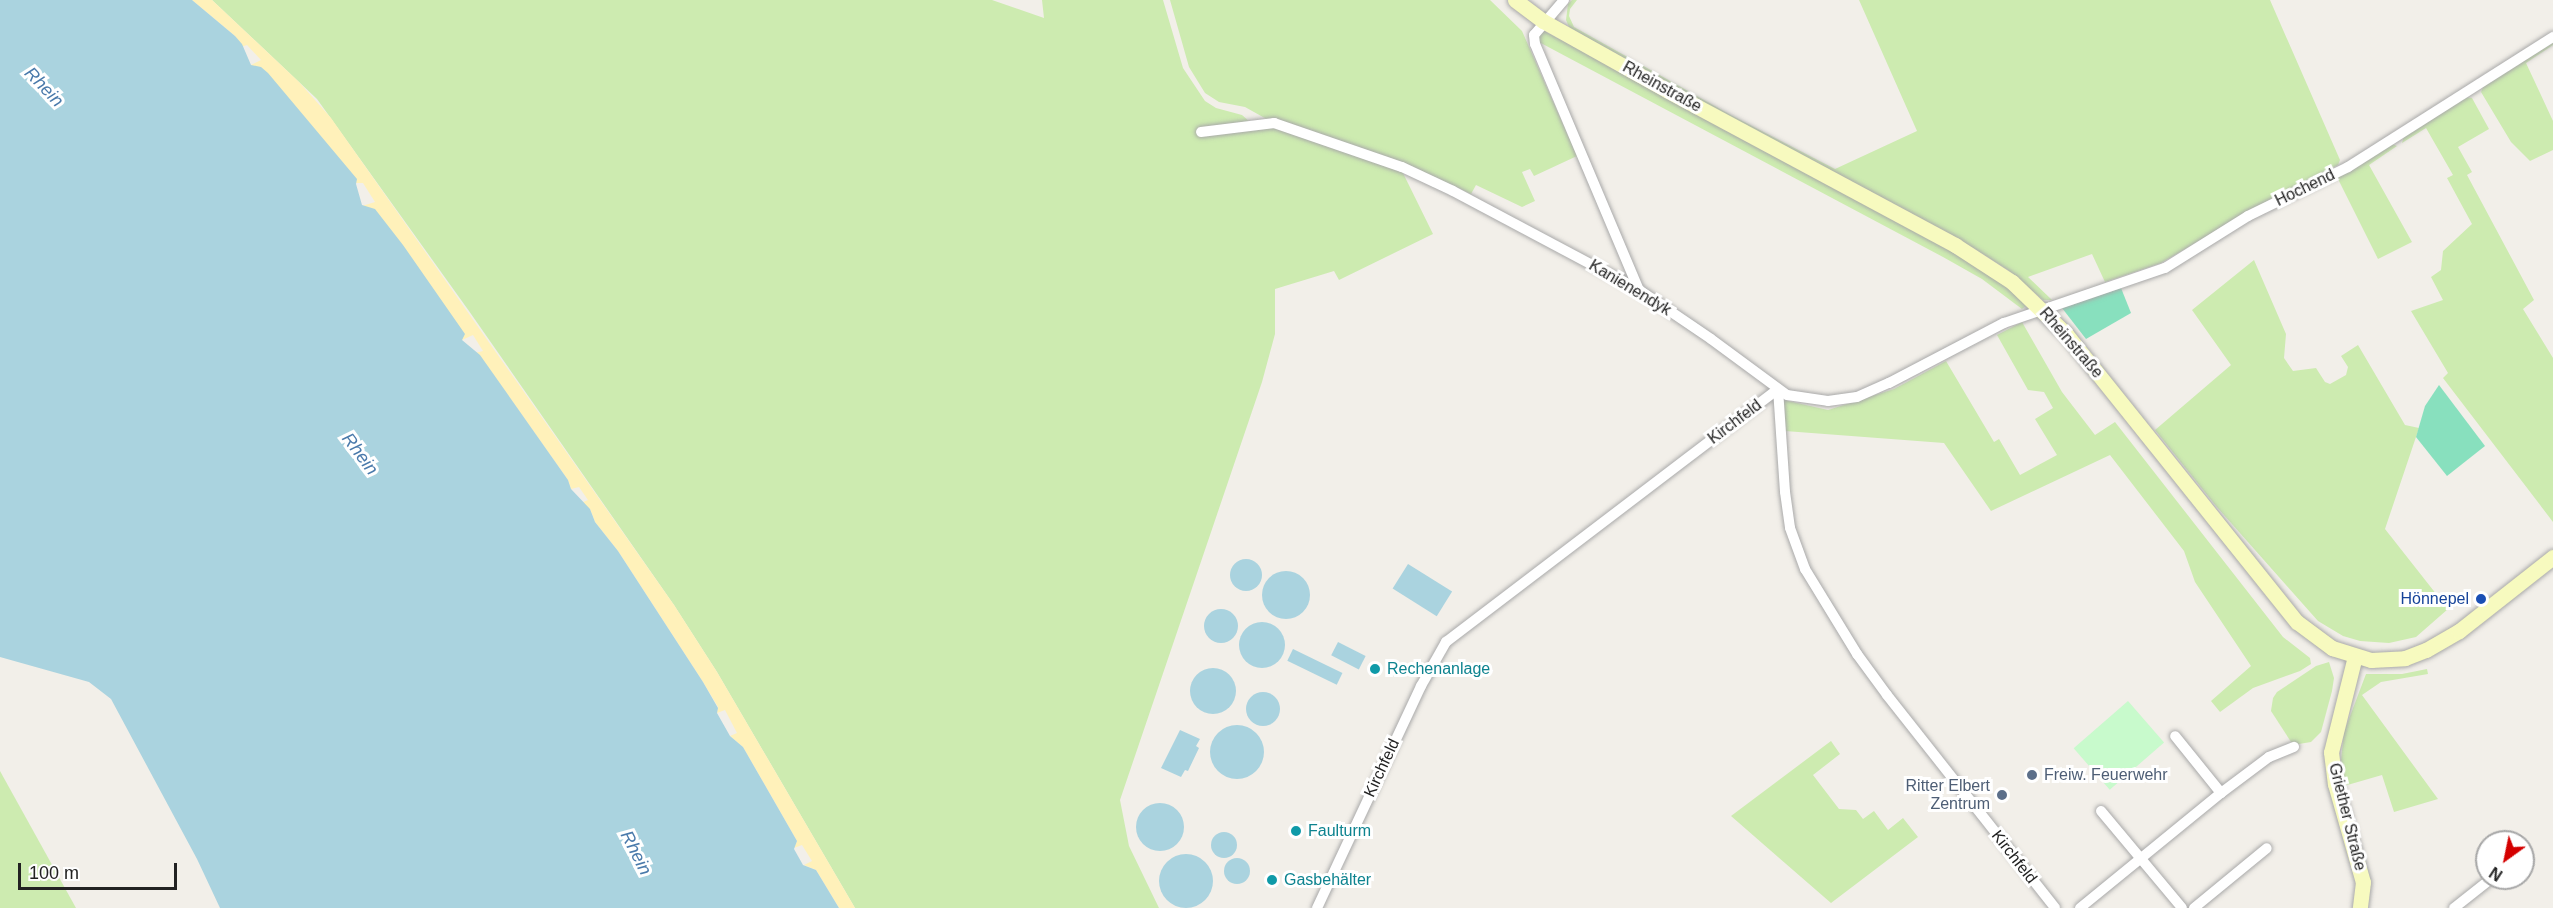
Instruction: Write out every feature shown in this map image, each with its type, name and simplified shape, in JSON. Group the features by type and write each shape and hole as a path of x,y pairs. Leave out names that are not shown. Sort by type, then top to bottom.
{"main road":[{"name":"Rheinstraße","path":"1515,0 1543,21 1955,245 2012,282 2044,309 2074,343 2297,622 2320,640 2355,656 2371,660 2405,658 2426,650 2459,631 2553,557"},
{"name":"Griether Straße","path":"2355,656 2331,752 2335,784 2363,882 2360,908"}],"street":[{"path":"1564,0 1543,21 1534,35 1535,44 1639,290"},
{"name":"Hochend","path":"2044,309 2165,268 2248,216 2348,167 2553,37"},
{"name":"Kanienendyk","path":"1202,132 1274,123 1336,142 1402,167 1453,191 1639,290 1787,395 1828,401 1857,397 1889,384 2004,323 2044,309"},
{"name":"Kirchfeld","path":"1317,908 1421,686 1446,642 1778,389"},
{"name":"Kirchfeld","path":"1778,389 1785,492 1790,528 1805,569 1857,654 1887,695 2055,908"},
{"path":"2175,736 2221,793"},
{"path":"2080,908 2221,793 2270,757 2294,747"},
{"path":"2101,811 2182,908"},
{"path":"2194,908 2267,848"},
{"path":"2454,908 2477,890"}],"green space":[{"path":"212,0 992,0 1044,18 1042,0 1163,0 1183,68 1205,101 1216,108 1242,115 1250,122 1277,127 1402,171 1433,234 1339,280 1334,271 1275,289 1275,334 1262,382 1120,800 1129,846 1159,908 855,908 717,672 674,605 469,311 317,99"},
{"path":"1170,0 1490,0 1522,31 1577,156 1534,176 1530,169 1522,172 1535,201 1522,207 1476,185 1471,194 1405,164 1296,126 1270,121 1245,107 1219,102 1205,93 1189,67"},
{"path":"1572,0 1577,0 1570,9 1569,16 1574,27 1729,114 1835,169 1917,131 1859,0 2270,0 2340,160 2338,165 2269,200 2161,263 2105,282 2092,254 2028,277 2052,300 2043,300 2008,270 1975,249 1640,71 1570,29 1566,20 1568,4"},
{"path":"1544,31 1949,245 1995,273 2027,305 2022,309 1982,279 1943,257 1537,41 1537,34"},
{"path":"2553,40 2553,45 2526,63 2553,121 2553,150 2530,161 2511,142 2481,92 2484,85"},
{"path":"2465,97 2472,98 2489,129 2458,147 2472,172 2467,175 2534,300 2523,309 2553,358 2553,522 2443,378 2448,373 2411,311 2443,300 2431,277 2441,270 2443,251 2472,224 2447,178 2453,175 2426,128 2402,143 2404,136"},
{"path":"2392,144 2397,146 2369,165 2412,242 2378,259 2337,177"},
{"path":"2254,260 2286,334 2284,358 2293,371 2316,368 2325,382 2330,384 2346,375 2348,367 2341,356 2358,345 2405,425 2419,428 2385,529 2448,609 2416,637 2389,643 2360,641 2343,636 2318,621 2216,506 2155,430 2231,365 2192,310"},
{"path":"2121,288 2131,313 2086,339 2062,308"},
{"path":"2022,322 2062,392 2095,435 2115,422 2283,637 2310,658 2311,664 2300,671 2253,688 2220,712 2211,701 2251,666 2195,582 2184,551 2110,455 1991,511 1944,443 1785,431 1784,400 1828,410 1894,389 1946,361 1994,442 1999,439 2020,475 2057,455 2035,419 2053,408 2044,392 2028,390 1997,335"},
{"path":"2439,385 2485,446 2447,476 2416,437 2425,406"},
{"path":"2329,662 2334,678 2321,732 2311,742 2293,745 2271,711 2273,698 2277,692 2316,666"},
{"path":"2427,669 2428,674 2381,682 2362,695 2438,799 2394,812 2382,775 2344,786 2341,760 2344,732 2366,674 2402,674"},
{"path":"2128,701 2164,743 2110,790 2074,748"},
{"path":"1831,741 1840,754 1813,775 1839,809 1856,810 1863,819 1874,811 1888,830 1903,818 1918,837 1831,903 1731,816"},
{"path":"0,771 76,908 0,908"}],"sand":[{"path":"192,0 212,0 299,82 331,118 674,605 717,672 855,908 839,908 816,870 804,865 812,861 802,845 794,848 797,841 743,747 730,736 737,733 725,710 717,713 718,707 703,682 618,551 595,522 590,509 581,503 588,500 579,487 571,489 568,480 480,356 475,353 483,351 473,335 462,340 362,206 375,202 363,183 356,183 251,65 261,60 247,45 241,47 235,36"}],"water":[{"name":"Rhein","path":"0,0 192,0 235,36 242,44 251,65 261,67 268,73 357,179 356,184 362,205 375,209 403,245 465,334 462,340 480,355 568,480 571,489 590,509 595,522 618,551 703,682 730,736 743,747 797,841 794,849 803,865 816,870 839,908 220,908 197,859 111,699 89,682 0,657"},
{"path":"1246,559 1258,563 1262,575 1258,587 1246,591 1234,587 1230,575 1234,563"},
{"path":"1408,564 1452,592 1437,616 1393,589"},
{"path":"1286,571 1303,578 1310,595 1303,612 1286,619 1269,612 1262,595 1269,578"},
{"path":"1221,609 1233,614 1238,626 1233,638 1221,643 1209,638 1204,626 1209,614"},
{"path":"1262,622 1278,629 1285,645 1278,661 1262,668 1246,661 1239,645 1246,629"},
{"path":"1338,642 1366,656 1359,669 1331,655"},
{"path":"1293,649 1342,673 1337,685 1287,661"},
{"path":"1213,668 1229,675 1236,691 1229,707 1213,714 1197,707 1190,691 1197,675"},
{"path":"1263,692 1275,697 1280,709 1275,721 1263,726 1251,721 1246,709 1251,697"},
{"path":"1237,725 1247,727 1256,733 1262,742 1264,752 1262,762 1256,771 1247,777 1237,779 1227,777 1218,771 1212,762 1210,752 1212,742 1218,733 1227,727"},
{"path":"1180,730 1200,739 1196,746 1199,748 1188,771 1185,770 1181,777 1161,768"},
{"path":"1160,803 1177,810 1184,827 1177,844 1160,851 1143,844 1136,827 1143,810"},
{"path":"1224,832 1233,836 1237,845 1233,854 1224,858 1215,854 1211,845 1215,836"},
{"path":"1181,854 1191,854 1201,858 1209,866 1213,881 1209,896 1201,904 1191,908 1181,908 1171,904 1163,896 1159,886 1159,876 1163,866 1171,858"},
{"path":"1237,858 1246,862 1250,871 1246,880 1237,884 1228,880 1224,871 1228,862"}],"place":[{"name":"Hönnepel","path":"2481,599"},
{"name":"Rechenanlage","path":"1375,669"},
{"name":"Freiw. Feuerwehr","path":"2032,775"},
{"name":"Ritter Elbert Zentrum","path":"2002,795"},
{"name":"Faulturm","path":"1296,831"},
{"name":"Gasbehälter","path":"1272,880"}]}
